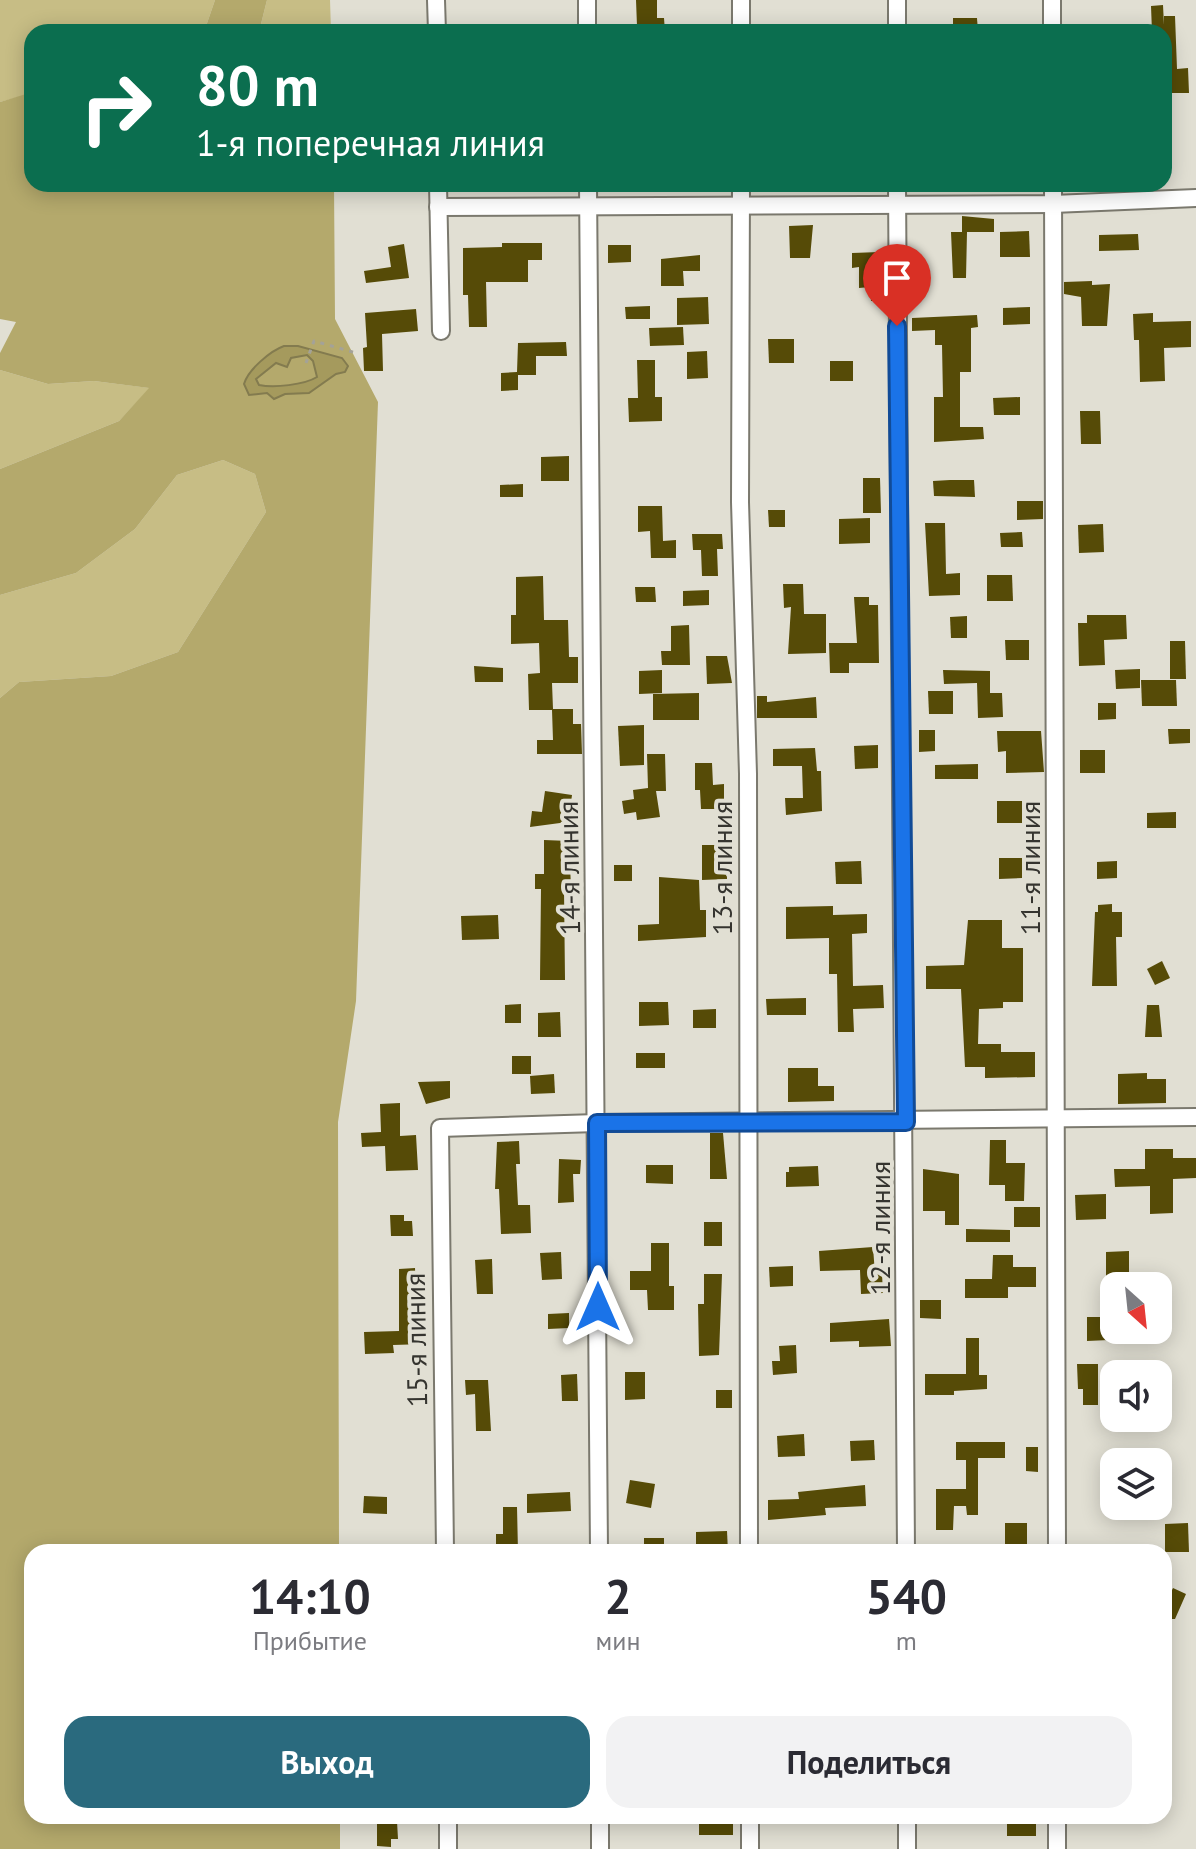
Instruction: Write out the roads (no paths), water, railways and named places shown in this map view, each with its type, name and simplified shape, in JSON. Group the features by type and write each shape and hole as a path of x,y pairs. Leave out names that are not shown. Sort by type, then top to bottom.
{"street":[{"path":"436,0 437,24"},
{"path":"587,0 587,24"},
{"path":"741,0 741,24"},
{"path":"897,0 897,24"},
{"path":"1052,0 1052,24"},
{"path":"438,192 441,331"},
{"name":"14-я линия","path":"588,192 599,1544"},
{"name":"13-я линия","path":"741,192 740,502 748,774 749,1544"},
{"name":"12-я линия","path":"897,192 906,1122 906,1544"},
{"name":"11-я линия","path":"1053,192 1057,1544"},
{"path":"438,207 1053,204 1196,198"},
{"path":"597,1123 1056,1121 1196,1117"},
{"name":"15-я линия","path":"445,1544 440,1128 597,1123"},
{"path":"448,1824 448,1849"},
{"path":"600,1824 600,1849"},
{"path":"750,1824 750,1849"},
{"path":"907,1824 907,1849"},
{"path":"1057,1824 1057,1849"}]}
